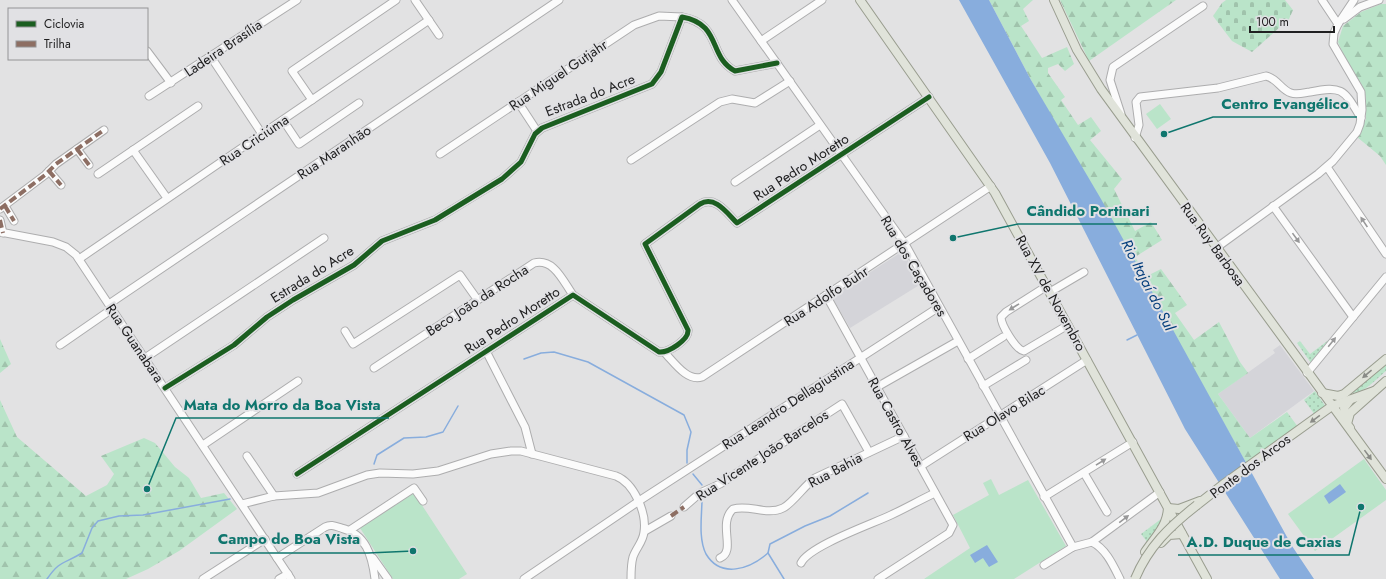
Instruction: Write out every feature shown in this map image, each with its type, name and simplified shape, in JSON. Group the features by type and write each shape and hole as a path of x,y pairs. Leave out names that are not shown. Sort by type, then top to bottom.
{"main road":[{"name":"Rua XV de Novembro","path":"860,0 991,186 1207,579"},
{"name":"Rua Ruy Barbosa","path":"1054,0 1084,64 1125,124 1386,479"},
{"path":"1322,393 1338,396 1344,394 1386,359"},
{"path":"1349,427 1350,413 1386,381"},
{"name":"Ponte dos Arcos","path":"1133,579 1155,543 1174,524 1225,483 1332,406 1374,391"},
{"path":"1349,427 1344,411 1346,404 1350,400"},
{"path":"1133,579 1144,553 1164,527 1168,518 1168,508 1179,509 1202,502"},
{"path":"1164,527 1164,538"},
{"path":"1133,579 1164,538 1173,534 1182,534"},
{"path":"1144,553 1158,547"}],"street":[{"name":"Ladeira Brasília","path":"149,96 297,0"},
{"path":"312,100 292,71 396,0"},
{"path":"416,0 439,35"},
{"name":"Rua Maranhão","path":"60,345 111,307 559,0"},
{"name":"Rua dos Caçadores","path":"732,0 904,244 1072,547"},
{"path":"761,41 822,0"},
{"path":"1322,0 1338,24"},
{"path":"1216,248 1327,167 1357,132 1361,118 1361,92 1333,44 1334,33 1338,24 1354,0"},
{"path":"1338,24 1351,13 1379,0"},
{"path":"1125,124 1112,88 1110,74 1113,67 1203,6"},
{"name":"Rua Miguel Gutjahr","path":"440,154 643,20 659,16 682,17"},
{"path":"682,17 702,23 711,35 723,59 735,71 777,63"},
{"name":"Estrada do Acre","path":"165,388 234,345 267,317 293,300 347,269 382,242 435,220 502,179 521,162 537,131 551,122 652,84 661,72 682,17"},
{"name":"Rua Criciúma","path":"79,259 429,20"},
{"path":"148,52 171,83"},
{"path":"211,57 262,134"},
{"path":"1136,138 1139,125 1136,102 1140,96 1218,88 1266,76 1272,77 1286,92 1292,94 1303,94 1327,89 1341,91 1349,99 1361,118"},
{"path":"631,160 720,102 732,99 755,103 790,81"},
{"name":"Rua Pedro Moretto","path":"297,474 573,295 659,352 664,352 685,339 688,330 644,244 707,201 715,202 737,223 929,97"},
{"path":"518,102 537,131"},
{"path":"283,120 299,144 359,103"},
{"path":"98,174 198,106"},
{"path":"735,182 820,125"},
{"path":"14,221 1,208 56,164 104,130"},
{"path":"77,149 89,165"},
{"path":"133,150 167,198"},
{"path":"1327,167 1386,254"},
{"path":"49,171 61,185"},
{"name":"Rua Adolfo Buhr","path":"664,352 689,377 697,379 702,378 991,186"},
{"path":"1273,206 1353,317"},
{"path":"0,220 1,233"},
{"name":"Rua Guanabara","path":"1,233 59,243 71,251 79,259 290,577"},
{"path":"144,358 324,238"},
{"name":"Beco João da Rocha","path":"374,368 529,266 540,262 552,266 573,295"},
{"path":"1068,325 1024,351 1019,349 1002,325 1001,317 1006,312 1048,289 1084,272"},
{"path":"345,331 353,344 460,275 477,299"},
{"path":"1307,373 1386,277"},
{"name":"Rua Castro Alves","path":"826,296 952,523 953,528 949,533 878,579"},
{"name":"Rua Leandro Dellagiustina","path":"524,579 638,502 939,307"},
{"path":"968,359 1003,337"},
{"path":"877,387 958,341"},
{"path":"486,351 525,427 532,454"},
{"path":"983,386 1026,360"},
{"name":"Rua Olavo Bilac","path":"920,466 1088,360"},
{"path":"203,445 298,381"},
{"name":"Rua Vicente João Barcelos","path":"684,507 700,493 720,484 842,404 869,452"},
{"name":"Rua Bahia","path":"720,558 727,552 726,523 727,517 733,509 744,508 766,511 784,508 809,482 904,436"},
{"path":"1044,498 1133,442"},
{"path":"242,504 274,496 318,493 372,474 413,474 438,471 501,452 511,451 532,454 621,478 629,487 638,502 645,531 633,558 631,579"},
{"path":"247,456 274,496"},
{"path":"1084,473 1107,512"},
{"path":"350,530 414,488 423,501"},
{"path":"1044,565 1072,547 1092,542 1160,492"},
{"path":"801,563 806,556 842,536 892,515 935,493"},
{"path":"645,531 671,516"},
{"path":"277,558 328,525 350,530 361,539 369,553 388,579"},
{"path":"203,579 265,539"},
{"path":"1092,542 1099,545 1106,554 1120,579"},
{"path":"369,553 375,579"},
{"path":"279,579 290,577"}],"shaded area":[{"path":"903,251 921,284 850,328 832,297"},
{"path":"1280,345 1314,391 1250,438 1218,394 1275,353 1273,350"}],"green space":[{"path":"989,0 1033,0 1023,9 1029,21 1021,26 1042,58 1067,47 1074,64 1065,71 1058,64 1048,68 1048,73 1065,97 1061,100 1078,125 1091,117 1101,131 1090,140 1122,179 1114,189 1135,231 1151,222 1162,240 1135,257 1147,276 1161,269 1187,305 1175,313 1194,340 1219,322 1240,362 1248,373 1218,394 1250,438 1287,412 1298,427 1248,466 1031,80"},
{"path":"1060,0 1176,0 1089,61"},
{"path":"1226,0 1285,0 1293,10 1289,19 1252,52 1232,41 1213,16 1222,3"},
{"path":"1381,4 1386,4 1386,165 1380,156 1357,137 1366,119 1366,98 1362,85 1347,63 1338,42 1343,26 1361,12"},
{"path":"1160,104 1171,119 1157,129 1146,114"},
{"path":"0,339 11,364 0,373"},
{"path":"1330,339 1331,341 1311,363 1297,343 1300,341 1310,354"},
{"path":"1386,361 1386,371 1366,388 1361,391 1351,393 1372,372"},
{"path":"1315,391 1326,407 1315,415 1304,400"},
{"path":"0,400 17,437 86,496 107,485 114,474 101,456 144,438 155,443 175,467 189,478 201,498 224,493 237,509 179,551 148,569 126,579 0,579"},
{"path":"1364,459 1386,490 1386,500 1315,551 1288,514"},
{"path":"991,479 999,495 1028,480 1066,546 1014,579 924,579 970,548 953,515 989,495 983,483"},
{"path":"414,493 467,574 459,579 393,579 360,528"},
{"path":"1165,516 1148,543 1141,534"}],"water":[{"name":"Rio Itajaí do Sul","path":"959,0 989,0 1031,80 1101,199 1292,546 1314,579 1280,579 1185,429 1050,163"},
{"path":"1340,484 1346,492 1329,504 1324,496"},
{"path":"987,545 998,562 989,567 983,558 975,563 970,555"}],"waterway":[{"path":"1127,340 1137,335"},
{"path":"524,359 541,353 554,352 588,362 684,415 691,432 687,450 687,463"},
{"path":"374,464 377,455 404,438 426,437 443,432 458,406"},
{"path":"693,474 702,485"},
{"path":"784,579 768,553 770,544 805,526 830,516 868,493"},
{"path":"47,579 59,565 82,553 92,528 98,521 119,516 143,515 230,499"},
{"path":"702,499 702,541 706,554 712,562 719,567 736,569 753,563 768,553"}],"marked path":[{"path":"0,209 45,175 56,164 104,130"},
{"path":"77,149 89,165"},
{"path":"49,171 61,185"},
{"path":"5,206 14,221"},
{"path":"0,220 3,233"},
{"path":"671,516 684,507"}],"cycle path":[{"path":"165,388 234,345 267,317 293,300 354,265 382,241 435,220 502,179 521,162 535,134 542,128 652,84 661,72 682,17 695,21 703,26 709,33 721,58 735,71 777,63"},
{"path":"297,474 573,295 659,352 672,348 682,342 688,330 645,244 700,204 705,202 716,203 737,223 929,97"}],"place":[{"name":"Centro Evangélico","path":"1164,134"},
{"name":"Cândido Portinari","path":"953,238"},
{"name":"Mata do Morro da Boa Vista","path":"147,489"},
{"name":"A.D. Duque de Caxias","path":"1361,507"},
{"name":"Campo do Boa Vista","path":"413,551"}]}
